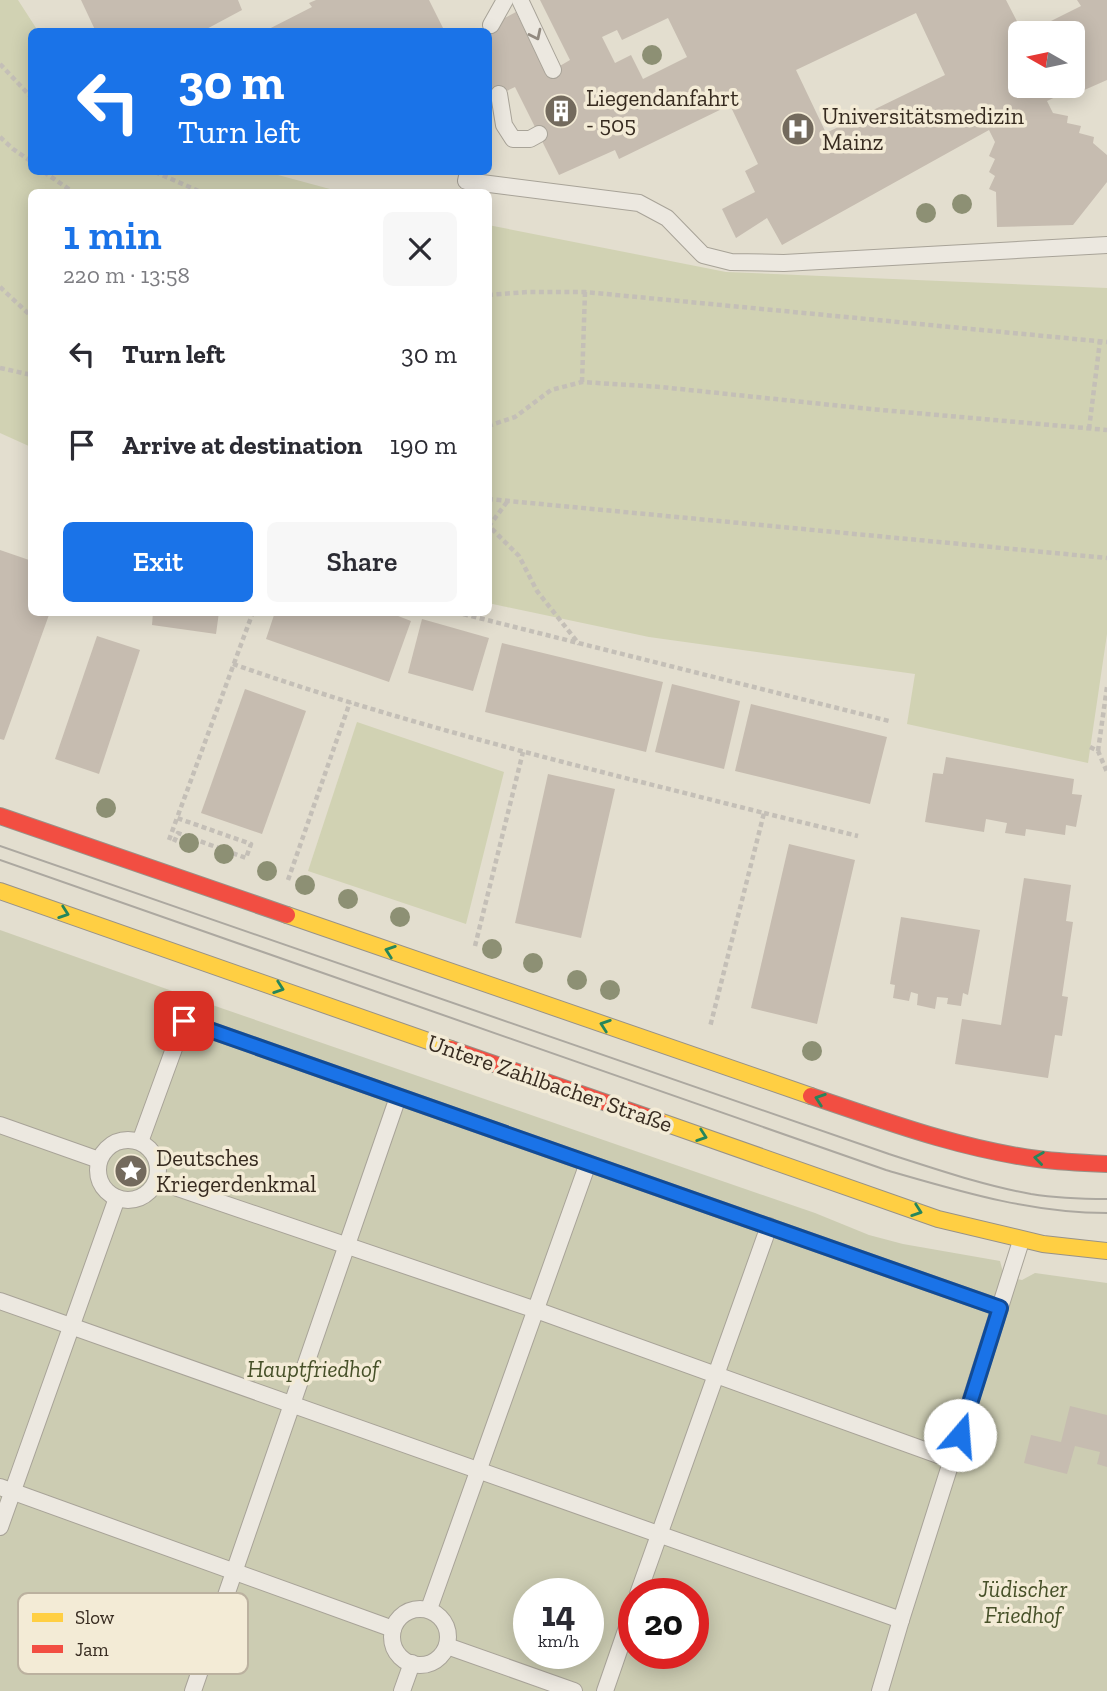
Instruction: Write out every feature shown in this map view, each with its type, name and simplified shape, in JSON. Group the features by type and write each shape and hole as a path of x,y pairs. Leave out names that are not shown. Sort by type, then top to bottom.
{"street":[{"path":"0,816 889,1122 961,1144 1011,1154 1085,1164 1107,1164"},
{"name":"Untere Zahlbacher Straße","path":"0,891 939,1219 1021,1241 1107,1251"}],"lane":[{"path":"491,25 505,0"},
{"path":"507,17 511,0"},
{"path":"520,0 552,70"},
{"path":"499,94 504,125 513,139 530,139 539,134"},
{"path":"467,175 466,181 639,203 667,218 703,256 731,262 784,263 1107,245"},
{"path":"140,1142 184,1021 1000,1308"},
{"path":"228,1593 398,1097"},
{"path":"0,1125 99,1160"},
{"path":"121,1140 140,1142 154,1154 159,1172 157,1181 145,1196 136,1200 117,1198 109,1194 103,1187 97,1169 104,1151 121,1140"},
{"path":"429,1609 588,1163"},
{"path":"157,1181 536,1310 952,1460"},
{"path":"0,1527 6,1490 72,1326 117,1198"},
{"path":"644,1578 769,1226"},
{"path":"880,1691 1021,1241"},
{"path":"0,1301 901,1620"},
{"path":"6,1490 393,1629"},
{"path":"420,1608 429,1609 443,1620 449,1637 443,1654 429,1664 420,1665 397,1654 393,1646 393,1629 403,1614 420,1608"},
{"path":"447,1646 574,1691"},
{"path":"605,1691 618,1653"},
{"path":"402,1691 412,1663"},
{"path":"193,1691 199,1674"}],"path":[{"path":"0,64 28,94"},
{"path":"0,137 28,159"},
{"path":"48,175 70,189"},
{"path":"162,175 194,189"},
{"path":"0,288 28,313"},
{"path":"582,382 585,292"},
{"path":"492,295 585,292 1107,342"},
{"path":"1089,429 1100,341"},
{"path":"0,368 28,374"},
{"path":"492,425 515,417 551,390 582,382 661,387 1107,430"},
{"path":"492,499 1107,558"},
{"path":"492,522 508,501"},
{"path":"492,529 519,556 537,591 580,644"},
{"path":"177,818 251,844 246,858 178,834 171,842 177,818 251,616"},
{"path":"471,616 889,720"},
{"path":"233,664 310,691 523,752 858,836"},
{"path":"1107,687 1098,751 1107,772"},
{"path":"286,884 350,702"},
{"path":"1090,747 1098,751"},
{"path":"474,950 523,752"},
{"path":"708,1031 764,813"}],"green space":[{"path":"0,0 18,0 36,28 28,28 28,175 278,175 330,189 28,189 28,446 0,433"},
{"path":"492,226 726,272 1107,288 1107,634 1088,763 907,724 915,674 649,637 492,604"},
{"path":"357,722 504,772 466,924 308,871"},
{"name":"Hauptfriedhof","path":"0,930 815,1213 869,1235 903,1244 1000,1261 1004,1276 1022,1280 1035,1273 1107,1283 1107,1691 0,1691"}],"building":[{"path":"81,0 238,0 242,10 208,28 94,28"},
{"path":"316,0 429,0 443,28 271,28 312,7 309,3"},
{"path":"540,0 1006,0 1017,21 1008,21 1008,98 1053,98 1047,101 1053,113 1068,116 1067,123 1081,126 1079,133 1094,137 1093,143 1107,155 1107,182 1073,225 997,227 996,192 989,189 995,176 989,172 995,159 989,156 995,142 989,130 782,245 767,218 736,238 722,209 755,192 745,171 758,164 730,105 619,159 615,150 559,175 515,87 492,98 492,28 486,28 516,12 545,72 570,60","holes":["916,13 945,75 826,133 796,70","668,18 687,57 643,79 631,55 615,63 602,37 617,30 622,40"]},
{"path":"1077,0 1107,0 1107,80 1085,90 1085,21 1051,21 1081,6"},
{"path":"0,550 28,560 28,616 49,616 4,740 0,739"},
{"path":"153,616 218,616 216,634 152,625"},
{"path":"274,616 398,616 411,621 389,682 266,639"},
{"path":"422,619 489,638 473,691 408,673"},
{"path":"97,636 140,650 99,774 55,759"},
{"path":"502,643 663,682 646,752 485,712"},
{"path":"672,684 740,701 724,769 655,752"},
{"path":"245,689 306,711 262,834 201,813"},
{"path":"751,704 887,737 870,804 735,771"},
{"path":"946,757 1074,779 1072,794 1082,795 1076,827 1066,825 1065,835 1026,829 1025,836 1005,833 1007,823 986,819 984,832 925,822 933,773 943,774"},
{"path":"548,774 615,789 581,938 515,923"},
{"path":"789,844 855,860 817,1024 751,1008"},
{"path":"1024,878 1071,885 1066,921 1073,922 1062,996 1068,997 1062,1036 1055,1035 1048,1078 955,1064 962,1019 1001,1025"},
{"path":"901,917 980,930 968,995 963,993 961,1006 947,1004 948,998 937,997 935,1009 917,1005 918,994 911,992 909,1001 893,998 895,985 890,984"},
{"path":"1070,1406 1107,1415 1107,1467 1097,1464 1100,1452 1075,1446 1067,1474 1024,1463 1031,1435 1061,1442"}],"tram line":[{"path":"0,846 889,1154 977,1181 1031,1194 1107,1199"},
{"path":"0,860 886,1170 1022,1205 1107,1213"}],"traffic: slow":[{"path":"0,891 451,1049"},
{"path":"287,915 811,1096"},
{"path":"659,1121 938,1219 1043,1244 1107,1251"}],"traffic: jam":[{"path":"0,816 287,915"},
{"path":"451,1049 659,1121"},
{"path":"811,1096 923,1133 980,1148 1038,1159 1107,1164"}],"place":[{"name":"Liegendanfahrt - 505","path":"561,111"},
{"name":"Universitätsmedizin Mainz","path":"798,129"},
{"name":"Deutsches Kriegerdenkmal","path":"131,1171"}],"route":[{"path":"184,1021 1000,1308 960,1435"}],"park label":[{"name":"Jüdischer Friedhof","path":"1023,1602"}]}
